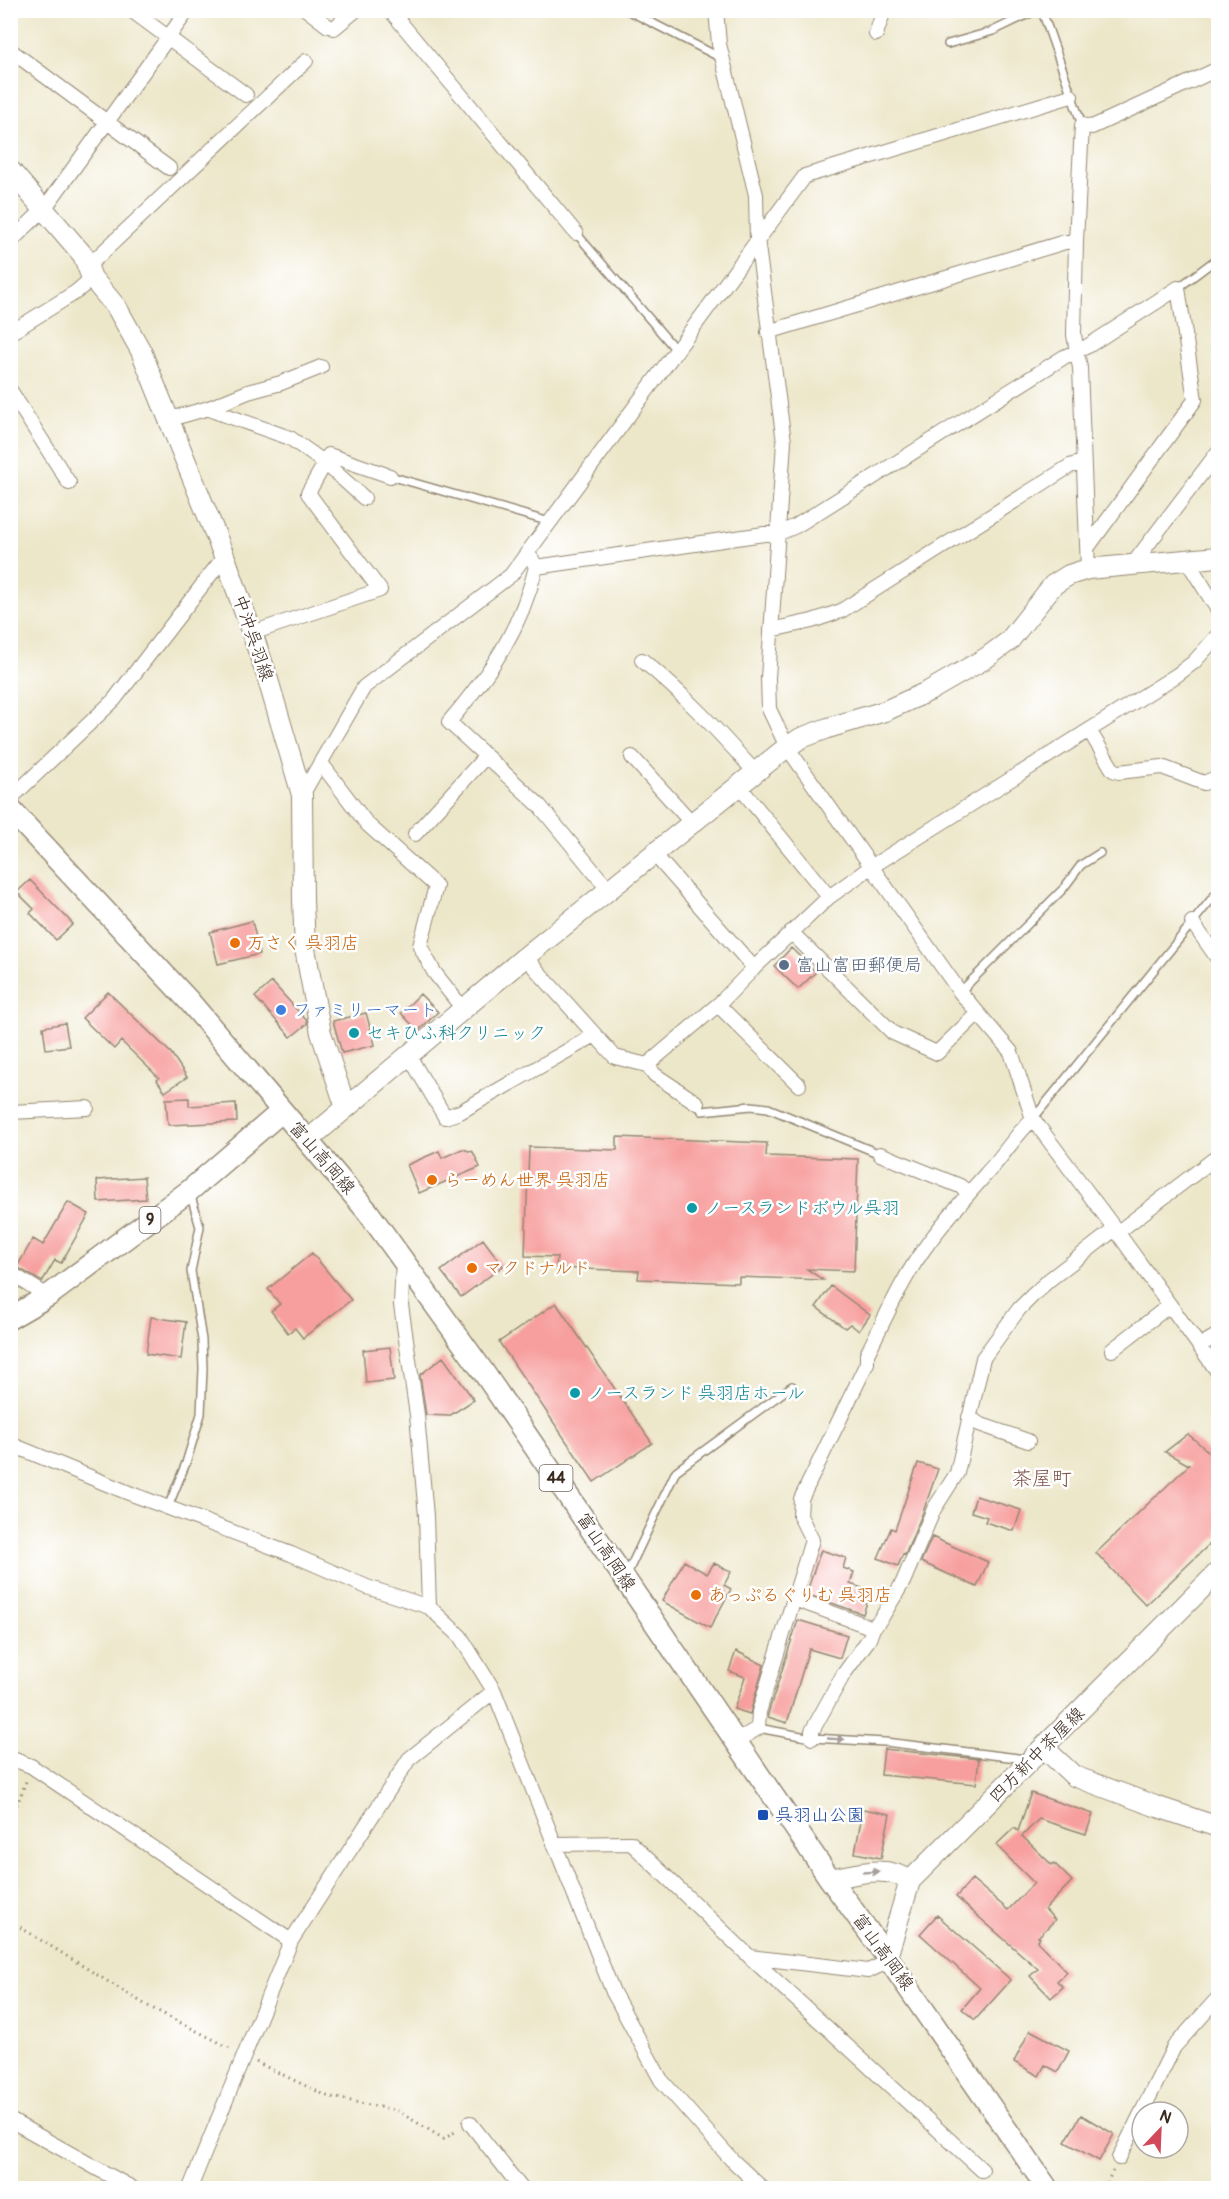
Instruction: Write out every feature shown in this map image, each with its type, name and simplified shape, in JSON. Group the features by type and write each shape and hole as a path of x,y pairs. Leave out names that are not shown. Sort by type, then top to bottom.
{"main road":[{"name":"中沖呉羽線","path":"10,170 83,255 90,272 117,308 141,351 170,419 252,633 302,795 305,949 321,1033 346,1108"},
{"path":"308,1140 525,957 755,772 801,738 885,711 929,691 986,658 1009,641 1053,585 1070,574 1088,569 1218,556"},
{"name":"富山高岡線","path":"10,809 189,1001 368,1212 483,1370 735,1742 1047,2188"},
{"name":"9","path":"10,1318 48,1296 189,1191 282,1111"},
{"name":"四方新中茶屋線","path":"887,1957 910,1881 1218,1572"},
{"path":"1038,1753 1074,1776 1218,1827"},
{"path":"830,1879 860,1873 890,1871 900,1873 910,1881"}],"street":[{"path":"131,10 246,96"},
{"path":"10,242 44,208 188,10"},
{"path":"307,10 331,27 356,10"},
{"path":"390,10 576,233"},
{"path":"716,10 723,59 756,195 757,239 784,442 768,678 769,710 787,747 871,867 960,992 1011,1052 1033,1119 1218,1372"},
{"path":"876,34 884,10"},
{"path":"10,50 169,168"},
{"path":"10,333 76,292 90,272 306,61"},
{"path":"1088,569 1080,368 1076,351 1076,241 1082,125 1092,127 1218,69"},
{"path":"302,795 364,687 512,575 805,176 1071,96"},
{"path":"768,332 1065,242 1076,241"},
{"path":"536,567 777,534 796,526 1178,288 1195,400 1088,547"},
{"path":"170,419 209,408 321,367"},
{"path":"10,390 69,483"},
{"path":"209,408 290,438 325,463 364,498"},
{"path":"1133,564 1218,452"},
{"path":"252,633 380,590 308,493 329,455 390,476"},
{"path":"771,630 812,621 841,611 1070,466 1083,462"},
{"path":"527,552 536,567 528,599 513,631 479,686 449,722 539,805 609,890"},
{"path":"10,799 114,700 224,557"},
{"path":"1186,560 1218,610"},
{"path":"646,1065 718,1005 829,897 871,867 1178,675 1194,662 1218,635"},
{"path":"642,660 672,684 704,715 755,772"},
{"path":"1089,730 1113,770 1119,772 1162,767 1204,783 1218,777"},
{"path":"415,834 486,756"},
{"path":"632,758 692,823"},
{"path":"321,763 368,824 436,886 420,946 434,972 463,1009"},
{"path":"739,786 829,897"},
{"path":"654,854 754,968"},
{"path":"1192,922 1218,959"},
{"path":"791,932 893,1033 937,1053 977,1014"},
{"path":"525,957 615,1057 646,1065 655,1075 697,1103"},
{"path":"718,1005 798,1085"},
{"path":"408,1054 445,1118 460,1112 595,1035"},
{"path":"10,1115 12,1112 87,1108"},
{"path":"735,1742 758,1728 759,1712 812,1540 800,1516 801,1500 867,1363 867,1354 911,1269 924,1249 969,1192 1033,1119"},
{"path":"880,1154 960,1186 969,1192"},
{"path":"812,1738 812,1731 843,1674 869,1639 873,1628 903,1582 934,1509 957,1473 983,1358 1019,1309 1049,1280 1218,1156"},
{"path":"403,1260 401,1305 417,1415 426,1516 429,1607"},
{"path":"10,1273 48,1296"},
{"path":"1112,1350 1170,1305"},
{"path":"1199,1346 1218,1335"},
{"path":"969,1417 979,1424 1028,1441"},
{"path":"10,1444 273,1547 367,1587 429,1607 460,1636 494,1691 613,1992 661,2080 732,2160 762,2188"},
{"path":"794,1599 873,1628"},
{"path":"190,2188 291,1941 410,1759 494,1691"},
{"path":"10,1758 32,1766 291,1941"},
{"path":"554,1844 631,1843 750,1957 982,2170"},
{"path":"750,1957 868,1971 881,1965 887,1957"},
{"path":"1119,2158 1174,2047 1218,1998"},
{"path":"10,2120 132,2188"},
{"path":"470,2123 521,2188"}],"lane":[{"path":"627,10 723,59"},
{"path":"948,44 993,31 1039,10 1042,11 1082,125"},
{"path":"576,233 676,350"},
{"path":"1178,288 1218,258"},
{"path":"390,476 550,522"},
{"path":"960,992 1063,889 1081,865 1100,853"},
{"path":"1033,1119 1218,891"},
{"path":"697,1103 702,1111 751,1106 768,1108 880,1154"},
{"path":"168,1507 186,1463 201,1414 202,1340 191,1271 200,1227 189,1191"},
{"path":"624,1579 676,1471 792,1386"},
{"path":"758,1728 812,1738 1038,1753"}],"path":[{"path":"10,1822 32,1766"},
{"path":"1104,2188 1119,2158"}],"building":[{"path":"30,880 73,924 56,940 30,913 34,909 17,892"},
{"name":"万さく 呉羽店","path":"252,921 260,954 218,964 210,932"},
{"path":"791,948 816,972 798,989 774,966"},
{"name":"ファミリーマート","path":"272,982 307,1021 307,1024 291,1037 255,997"},
{"path":"108,992 171,1053 187,1077 165,1092 157,1080 159,1078 121,1041 114,1049 82,1018"},
{"path":"420,994 438,1012 418,1031 401,1013"},
{"name":"セキひふ科クリニック","path":"366,1013 375,1045 342,1053 333,1021"},
{"path":"65,1023 69,1046 46,1049 43,1027"},
{"path":"189,1098 189,1106 236,1103 237,1122 168,1125 166,1099"},
{"name":"ノースランドボウル呉羽","path":"617,1137 767,1143 766,1156 858,1159 854,1271 807,1269 823,1280 739,1277 739,1283 638,1279 639,1271 556,1268 557,1257 525,1256 529,1147 617,1150"},
{"name":"らーめん世界 呉羽店","path":"462,1149 473,1152 480,1167 419,1193 407,1165 439,1151 442,1158"},
{"path":"144,1177 146,1199 98,1202 97,1180"},
{"path":"68,1202 89,1214 61,1263 55,1260 42,1282 17,1267 33,1239 43,1245"},
{"name":"マクドナルド","path":"483,1239 503,1266 461,1297 441,1271"},
{"path":"312,1253 351,1300 303,1338 295,1328 288,1333 271,1311 280,1304 268,1289"},
{"path":"831,1286 870,1315 859,1331 850,1324 845,1328 816,1307"},
{"name":"ノースランド 呉羽店ホール","path":"556,1303 652,1443 594,1482 499,1342"},
{"path":"151,1317 186,1322 181,1359 146,1354"},
{"path":"390,1347 394,1380 366,1383 363,1350"},
{"path":"443,1357 474,1400 449,1416 426,1415 420,1375"},
{"path":"1188,1434 1218,1460 1218,1536 1146,1605 1096,1553 1189,1465 1165,1452"},
{"path":"918,1463 938,1469 923,1512 898,1566 878,1558 891,1528 895,1530"},
{"path":"976,1496 1021,1510 1014,1531 985,1522 987,1517 971,1512"},
{"path":"932,1537 988,1562 977,1587 921,1562"},
{"path":"821,1550 846,1558 843,1568 854,1572 850,1584 871,1591 863,1614 806,1594"},
{"name":"あっぷるぐりむ 呉羽店","path":"684,1561 707,1574 714,1563 731,1572 724,1585 731,1589 710,1628 662,1601"},
{"path":"798,1620 847,1635 840,1658 809,1649 787,1723 768,1717 768,1714"},
{"path":"736,1651 764,1665 750,1714 734,1709 745,1677 729,1671"},
{"path":"884,1749 979,1759 976,1784 881,1775"},
{"path":"1031,1793 1093,1814 1086,1834 1039,1819 1022,1836 1072,1881 1045,1909 1055,1920 1038,1937 1040,1938 1037,1941 1067,1972 1057,1981 1063,1987 1051,1998 1030,1976 1038,1969 956,1897 972,1879 1008,1910 1034,1883 996,1845 1014,1828 1018,1831"},
{"path":"863,1809 890,1814 881,1858 855,1853"},
{"path":"937,1915 1011,1980 975,2020 962,2009 980,1988 920,1934"},
{"path":"1030,2030 1069,2051 1058,2072 1045,2065 1039,2076 1014,2062"},
{"path":"1081,2115 1114,2134 1099,2161 1065,2142"}],"place":[{"name":"万さく 呉羽店","path":"235,943"},
{"name":"富山富田郵便局","path":"784,965"},
{"name":"ファミリーマート","path":"281,1010"},
{"name":"セキひふ科クリニック","path":"354,1033"},
{"name":"らーめん世界 呉羽店","path":"432,1180"},
{"name":"ノースランドボウル呉羽","path":"692,1208"},
{"name":"マクドナルド","path":"472,1268"},
{"name":"ノースランド 呉羽店ホール","path":"575,1393"},
{"name":"あっぷるぐりむ 呉羽店","path":"696,1595"},
{"name":"呉羽山公園","path":"763,1815"}],"district":[{"name":"茶屋町","path":"1042,1478"}]}
